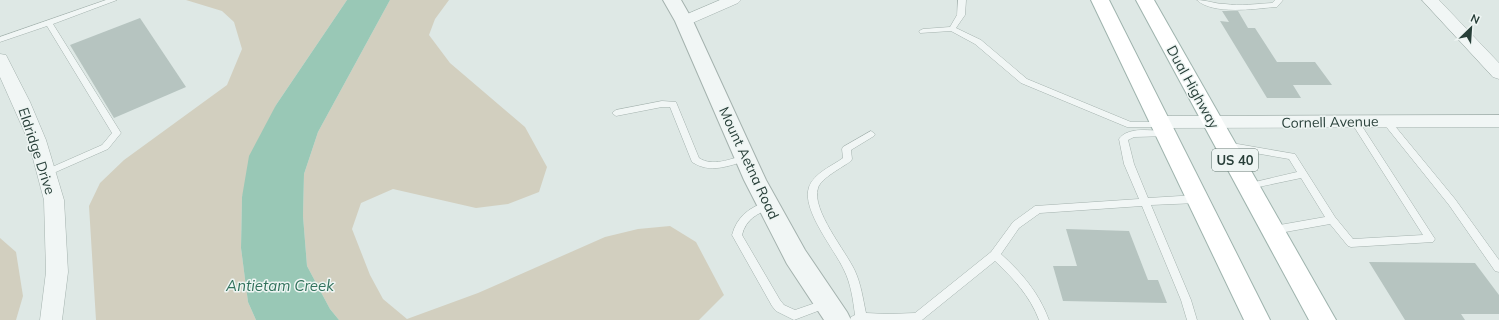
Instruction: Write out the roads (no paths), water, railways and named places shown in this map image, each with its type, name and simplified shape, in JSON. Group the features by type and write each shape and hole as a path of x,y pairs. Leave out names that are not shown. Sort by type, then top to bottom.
{"main road":[{"path":"1100,0 1257,320"},
{"name":"Dual Highway","path":"1145,0 1323,320"}],"street":[{"name":"Mount Aetna Road","path":"672,0 684,21 745,158 768,205 796,257 832,312"},
{"path":"684,21 733,0"},
{"path":"1430,0 1499,72"},
{"name":"Eldridge Drive","path":"0,59 21,102 37,140 54,200 57,272 52,320"},
{"name":"Cornell Avenue","path":"1163,127 1214,123 1499,121"}],"lane":[{"path":"0,40 113,0"},
{"path":"952,30 961,15 962,0"},
{"path":"1201,0 1214,6 1274,5 1279,0"},
{"path":"46,173 105,147 117,134 49,23"},
{"path":"923,31 952,30 978,42 1024,82 1130,125 1163,127"},
{"path":"616,113 662,104 673,104 695,160 700,164 712,166 745,158"},
{"path":"1226,145 1292,156 1332,220 1351,243 1430,239 1355,122"},
{"path":"1387,122 1452,202 1499,268"},
{"path":"1163,127 1133,134 1123,139 1129,164 1186,300 1192,320"},
{"path":"871,134 846,149 848,160 820,179 812,188 812,200 816,212 849,270 855,287 858,318 917,318 995,256 1016,225 1038,209 1198,199"},
{"path":"1249,186 1304,174"},
{"path":"768,205 751,213 744,219 738,226 737,235 776,303 780,308 794,315 832,312"},
{"path":"1274,230 1332,220"},
{"path":"995,256 1018,275 1040,306 1044,320"},
{"path":"1241,288 1249,320"}],"water":[{"name":"Antietam Creek","path":"347,0 390,0 318,132 304,174 303,216 307,266 330,309 339,320 256,320 248,302 241,248 242,197 249,156 276,105"}]}
